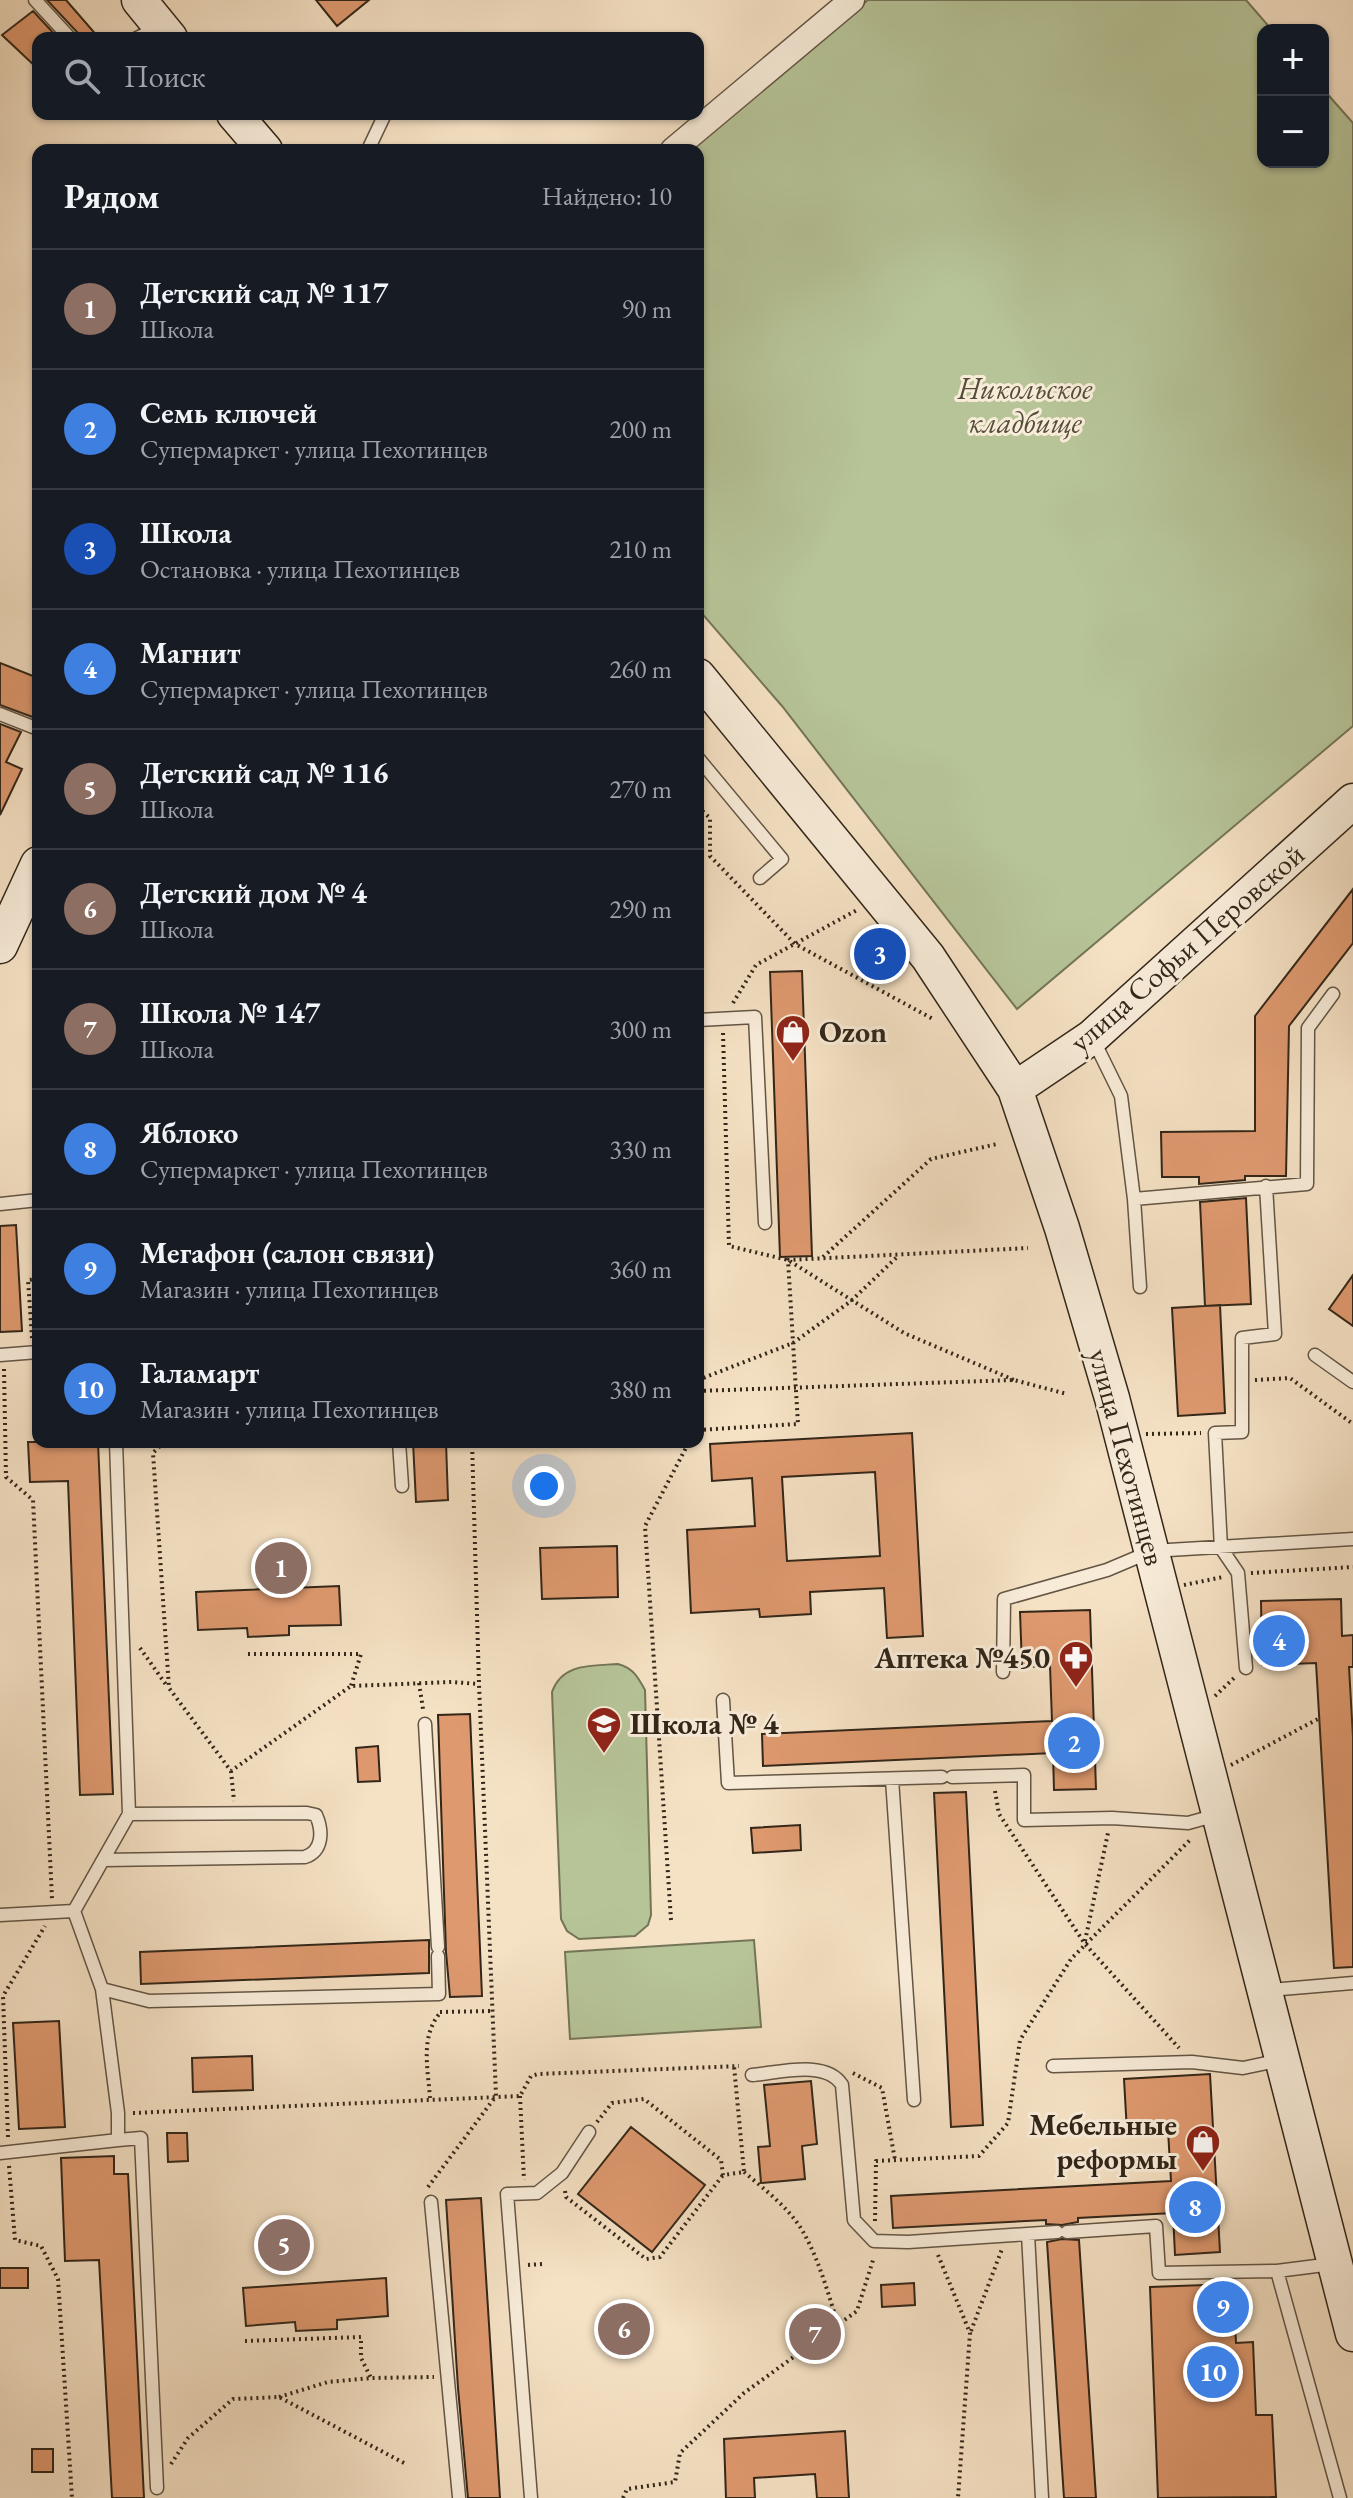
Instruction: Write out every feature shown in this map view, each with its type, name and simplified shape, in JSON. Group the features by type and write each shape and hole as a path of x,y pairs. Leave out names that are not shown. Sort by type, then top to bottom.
{"main road":[{"path":"239,120 260,144"},
{"name":"улица Пехотинцев","path":"704,683 928,957 1015,1089 1066,1242 1112,1398 1352,2327"},
{"name":"улица Софьи Перовской","path":"1015,1089 1092,1037 1353,801"},
{"path":"0,946 32,877"}],"street":[{"path":"680,144 852,0"}],"lane":[{"path":"35,0 64,32"},
{"path":"371,144 382,120"},
{"path":"0,714 32,727"},
{"path":"704,765 782,859 760,878"},
{"path":"1134,1199 1307,1184 1308,1028 1333,994"},
{"path":"704,1020 755,1017 765,1223"},
{"path":"1092,1037 1121,1096 1134,1199 1140,1287"},
{"path":"1246,1668 1238,1573 1221,1548 1215,1433 1242,1432 1242,1338 1275,1334 1266,1186"},
{"path":"0,1204 32,1201"},
{"path":"0,1355 32,1352"},
{"path":"1315,1355 1353,1382"},
{"path":"116,1448 129,1814 74,1911 102,1989 118,2113 118,2140"},
{"path":"399,1448 402,1486"},
{"path":"1003,1672 1004,1599 1107,1570 1152,1551 1353,1539"},
{"path":"723,1700 728,1783 1024,1775 1024,1820 1112,1818 1188,1823 1220,1814"},
{"path":"102,1989 149,2001 439,1994 425,1724"},
{"path":"892,1779 914,2100"},
{"path":"103,1860 305,1857 313,1854 319,1845 321,1825 316,1815 129,1814"},
{"path":"0,1915 74,1911"},
{"path":"1266,1990 1353,1983"},
{"path":"1053,2066 1192,2062 1243,2068 1284,2059"},
{"path":"750,2070 821,2070 837,2077 842,2085 854,2220 874,2241 908,2242 1156,2226 1159,2273 1277,2271 1335,2263"},
{"path":"531,2498 507,2194 537,2193 562,2173 589,2132"},
{"path":"0,2153 141,2138 157,2488"},
{"path":"431,2202 459,2497"},
{"path":"1028,2234 1042,2498"},
{"path":"1277,2271 1340,2498"}],"path":[{"path":"704,812 710,818 710,856 795,944 933,1019"},
{"path":"858,909 756,965 722,1020 729,1246 788,1260 1028,1248"},
{"path":"822,1258 931,1159 997,1144"},
{"path":"704,1377 793,1343 851,1301 899,1255"},
{"path":"788,1260 904,1333 1014,1380 1067,1394"},
{"path":"704,1430 798,1424 788,1260"},
{"path":"32,1280 28,1280 32,1321"},
{"path":"1242,1381 1290,1378 1353,1424"},
{"path":"704,1391 1014,1380"},
{"path":"1141,1434 1215,1433"},
{"path":"158,1448 153,1453 169,1688"},
{"path":"427,2188 496,2096 472,1448"},
{"path":"671,1920 645,1526 686,1448"},
{"path":"1162,1589 1238,1573 1353,1567"},
{"path":"123,1625 231,1771 235,1813"},
{"path":"248,1654 361,1654 351,1686"},
{"path":"1210,1700 1246,1668"},
{"path":"419,1683 425,1724"},
{"path":"231,1771 351,1686 479,1684"},
{"path":"1229,1766 1318,1719"},
{"path":"992,1776 999,1814 1085,1944 1192,2062"},
{"path":"1085,1944 1112,1818"},
{"path":"623,2498 627,2489 675,2482 680,2453 744,2393 857,2311 876,2251 876,2161 979,2156 1008,2123 1020,2040 1071,1959 1192,1838"},
{"path":"430,2099 426,2038 431,2023 440,2013 439,1994"},
{"path":"440,2013 493,2011"},
{"path":"525,2193 520,2096 531,2076 734,2066 750,2070"},
{"path":"734,2066 744,2172 771,2194 801,2229 824,2278 838,2325"},
{"path":"845,2069 882,2088 895,2160"},
{"path":"118,2113 520,2096"},
{"path":"589,2132 612,2103 644,2099 721,2160 723,2175"},
{"path":"562,2173 566,2197 646,2259 660,2257 723,2175 744,2172"},
{"path":"958,2498 970,2333 1007,2235"},
{"path":"937,2254 970,2333"},
{"path":"528,2265 543,2264"},
{"path":"245,2341 361,2337 361,2358 371,2378"},
{"path":"157,2488 188,2438 233,2399 279,2397 328,2382 436,2377"},
{"path":"279,2397 404,2463"}],"green space":[{"name":"Никольское кладбище","path":"868,0 1246,0 1267,24 1257,24 1257,168 1329,168 1329,96 1353,123 1353,726 1017,1009 782,706 704,616 704,144 696,144"},
{"path":"618,1664 628,1668 645,1690 651,1915 648,1925 635,1936 579,1939 567,1931 561,1919 552,1692 570,1671"},
{"path":"754,1940 761,2027 570,2039 565,1952"}],"building":[{"path":"47,0 66,0 94,32 77,32"},
{"path":"316,0 369,0 337,26"},
{"path":"33,11 52,32 32,32 32,63 2,35"},
{"path":"0,663 32,676 32,717 0,705"},
{"path":"0,724 21,732 6,762 22,769 0,815"},
{"path":"1353,889 1353,943 1289,1026 1286,1176 1245,1176 1245,1180 1199,1184 1199,1177 1162,1177 1161,1132 1255,1131 1255,1016"},
{"path":"802,971 812,1256 780,1257 770,972"},
{"path":"1246,1198 1251,1304 1205,1306 1200,1202"},
{"path":"16,1225 22,1331 0,1332 0,1226"},
{"path":"1353,1275 1353,1326 1329,1309"},
{"path":"1220,1305 1225,1413 1178,1416 1172,1308"},
{"path":"912,1433 923,1636 887,1638 884,1588 810,1592 811,1614 760,1617 759,1609 691,1613 687,1530 755,1526 752,1478 712,1481 710,1444","holes":["875,1472 880,1556 787,1561 782,1477"]},
{"path":"28,1442 32,1442 32,1448 98,1448 113,1794 80,1795 68,1481 30,1482"},
{"path":"413,1448 446,1448 448,1500 416,1502"},
{"path":"617,1546 618,1597 542,1599 540,1548"},
{"path":"339,1586 341,1625 289,1626 289,1635 248,1637 247,1628 198,1630 196,1592"},
{"path":"1341,1599 1342,1636 1353,1635 1353,1667 1349,1667 1353,1737 1353,1967 1334,1968 1316,1663 1262,1665 1261,1601"},
{"path":"1090,1610 1096,1789 1054,1790 1053,1753 763,1766 762,1734 1052,1721 1050,1666 1022,1667 1020,1612"},
{"path":"470,1714 482,1996 450,1997 438,1715"},
{"path":"378,1746 380,1781 358,1782 356,1748"},
{"path":"966,1792 983,2125 951,2127 934,1793"},
{"path":"800,1825 801,1850 753,1853 751,1828"},
{"path":"429,1940 429,1973 141,1984 140,1952"},
{"path":"59,2021 65,2127 19,2129 13,2023"},
{"path":"252,2056 253,2090 193,2092 192,2058"},
{"path":"1210,2074 1220,2252 1175,2255 1173,2213 1078,2218 1078,2222 1062,2225 1046,2224 1046,2220 893,2228 891,2196 1171,2181 1168,2130 1127,2132 1124,2079"},
{"path":"811,2081 817,2144 802,2146 805,2179 761,2183 758,2147 770,2146 764,2085"},
{"path":"631,2127 705,2185 652,2252 578,2194"},
{"path":"167,2133 187,2133 188,2161 168,2162"},
{"path":"114,2156 114,2174 128,2174 144,2498 112,2498 99,2260 65,2261 61,2158"},
{"path":"481,2198 500,2498 468,2498 446,2200"},
{"path":"1079,2240 1096,2498 1064,2498 1047,2242"},
{"path":"0,2268 28,2268 28,2288 0,2288"},
{"path":"386,2278 388,2316 337,2320 337,2329 296,2331 295,2322 246,2326 243,2288"},
{"path":"914,2283 915,2305 882,2307 881,2285"},
{"path":"1233,2284 1236,2343 1253,2342 1256,2415 1272,2415 1276,2497 1158,2498 1150,2287"},
{"path":"845,2431 849,2498 817,2498 815,2474 754,2478 755,2498 726,2498 724,2439"},
{"path":"32,2449 53,2449 53,2472 32,2472"}],"place":[{"name":"Школа","path":"880,954"},
{"name":"Ozon","path":"793,1063"},
{"name":"Детский сад № 117","path":"281,1568"},
{"name":"Магнит","path":"1279,1641"},
{"name":"Аптека №450","path":"1076,1689"},
{"name":"Семь ключей","path":"1074,1743"},
{"name":"Школа № 4","path":"604,1755"},
{"name":"Мебельные реформы","path":"1203,2173"},
{"name":"Яблоко","path":"1195,2207"},
{"name":"Детский сад № 116","path":"284,2245"},
{"name":"Мегафон (салон связи)","path":"1223,2307"},
{"name":"Детский дом № 4","path":"624,2329"},
{"name":"Школа № 147","path":"815,2334"},
{"name":"Галамарт","path":"1213,2372"}]}
